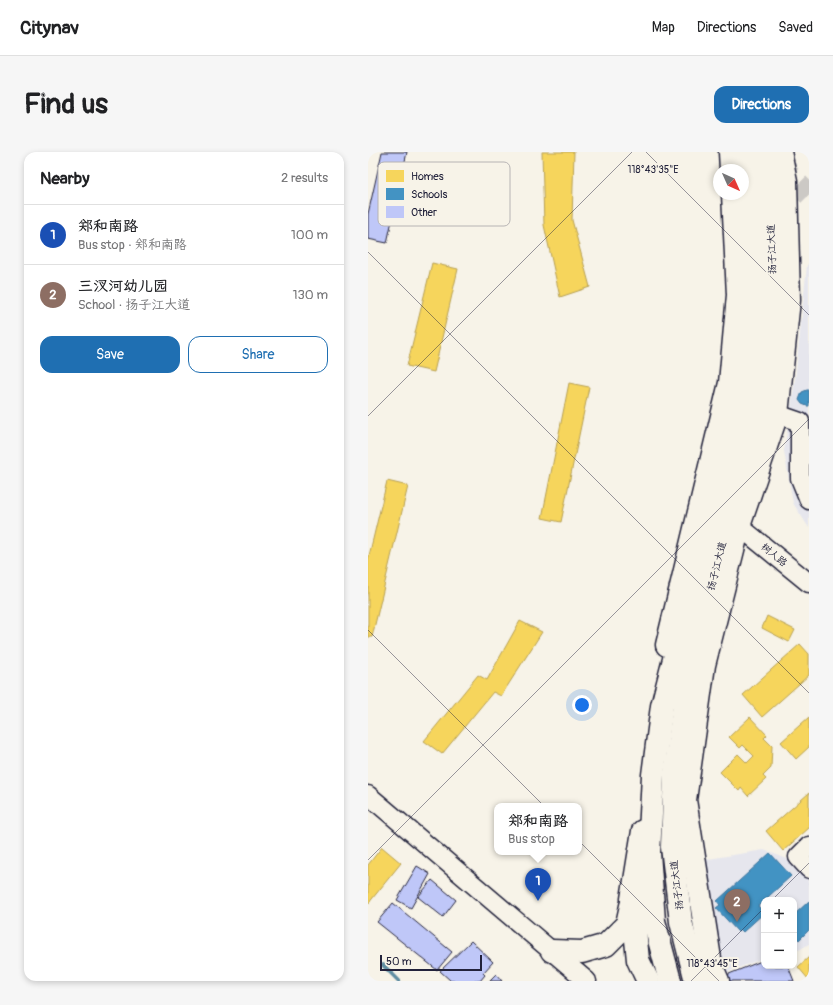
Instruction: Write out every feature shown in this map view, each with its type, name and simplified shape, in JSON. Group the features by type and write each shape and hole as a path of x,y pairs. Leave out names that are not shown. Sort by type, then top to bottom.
{"main road":[{"path":"730,152 731,164"},
{"name":"扬子江大道","path":"670,981 654,921 649,853 654,775 662,706 743,390 753,315 753,241 750,194 743,152"},
{"name":"扬子江大道","path":"696,981 681,922 672,847 675,772 684,704 699,638 735,494 763,394 773,312 772,228 760,152"},
{"path":"718,981 711,965 685,800 704,665 739,526 777,414 789,300 786,182 780,152"},
{"path":"552,951 582,952 606,946 627,924 642,842 650,720 730,383 738,295 733,200"},
{"path":"632,899 638,960 648,981"}],"street":[{"path":"777,414 800,422 804,445 800,478 809,500"},
{"name":"树人路","path":"739,526 809,583"},
{"path":"368,795 587,981"},
{"path":"809,846 798,857 809,869"}],"shaded area":[{"path":"809,264 809,528 793,503 784,451 795,380 807,265"},
{"path":"764,850 790,860 809,881 809,944 799,950 797,950 797,897 761,897 761,959 720,975 702,860"}],"building: Homes":[{"path":"542,152 574,152 572,220 590,287 560,297 544,225"},
{"path":"432,263 458,269 434,372 407,366"},
{"path":"569,383 589,387 561,522 542,518"},
{"path":"387,481 408,486 372,637 368,637 368,560"},
{"path":"767,616 795,630 789,642 762,628"},
{"path":"520,621 542,632 501,696 493,692 442,754 424,741 478,675 487,680"},
{"path":"800,644 809,654 809,675 762,717 743,695"},
{"path":"750,717 767,735 764,738 772,746 771,768 763,776 766,779 748,796 741,788 739,791 720,772 738,754 747,763 754,756 743,745 740,748 729,737"},
{"path":"809,717 809,747 796,759 781,742"},
{"path":"809,793 809,828 783,851 766,831"},
{"path":"382,847 401,863 368,904 368,865"},
{"path":"809,957 809,980 798,967"}],"building: Schools":[{"path":"809,390 809,406 802,404 799,400 802,392"},
{"path":"770,853 791,876 768,897 761,897 761,903 758,906 761,910 761,916 743,932 741,930 738,932 716,908 720,905 717,901"},
{"path":"809,901 809,930 799,940 797,938 797,912"}],"building: Other":[{"path":"382,152 407,152 405,162 380,162"},
{"path":"378,170 378,226 391,226 387,243 368,239 368,214"},
{"path":"417,866 430,874 411,908 397,900"},
{"path":"432,880 456,900 443,917 418,897"},
{"path":"393,903 452,952 437,970 377,922"},
{"path":"471,941 493,962 483,973 485,975 480,981 451,981 440,971"},
{"path":"761,961 761,969 789,969 794,981 726,981 724,976"},
{"path":"496,974 502,981 489,981"}],"waterway":[{"path":"383,965 399,981"}],"tunnel":[{"path":"775,161 809,195"}],"place":[{"name":"郑和南路","path":"538,901"},
{"name":"三汊河幼儿园","path":"737,922"}]}
